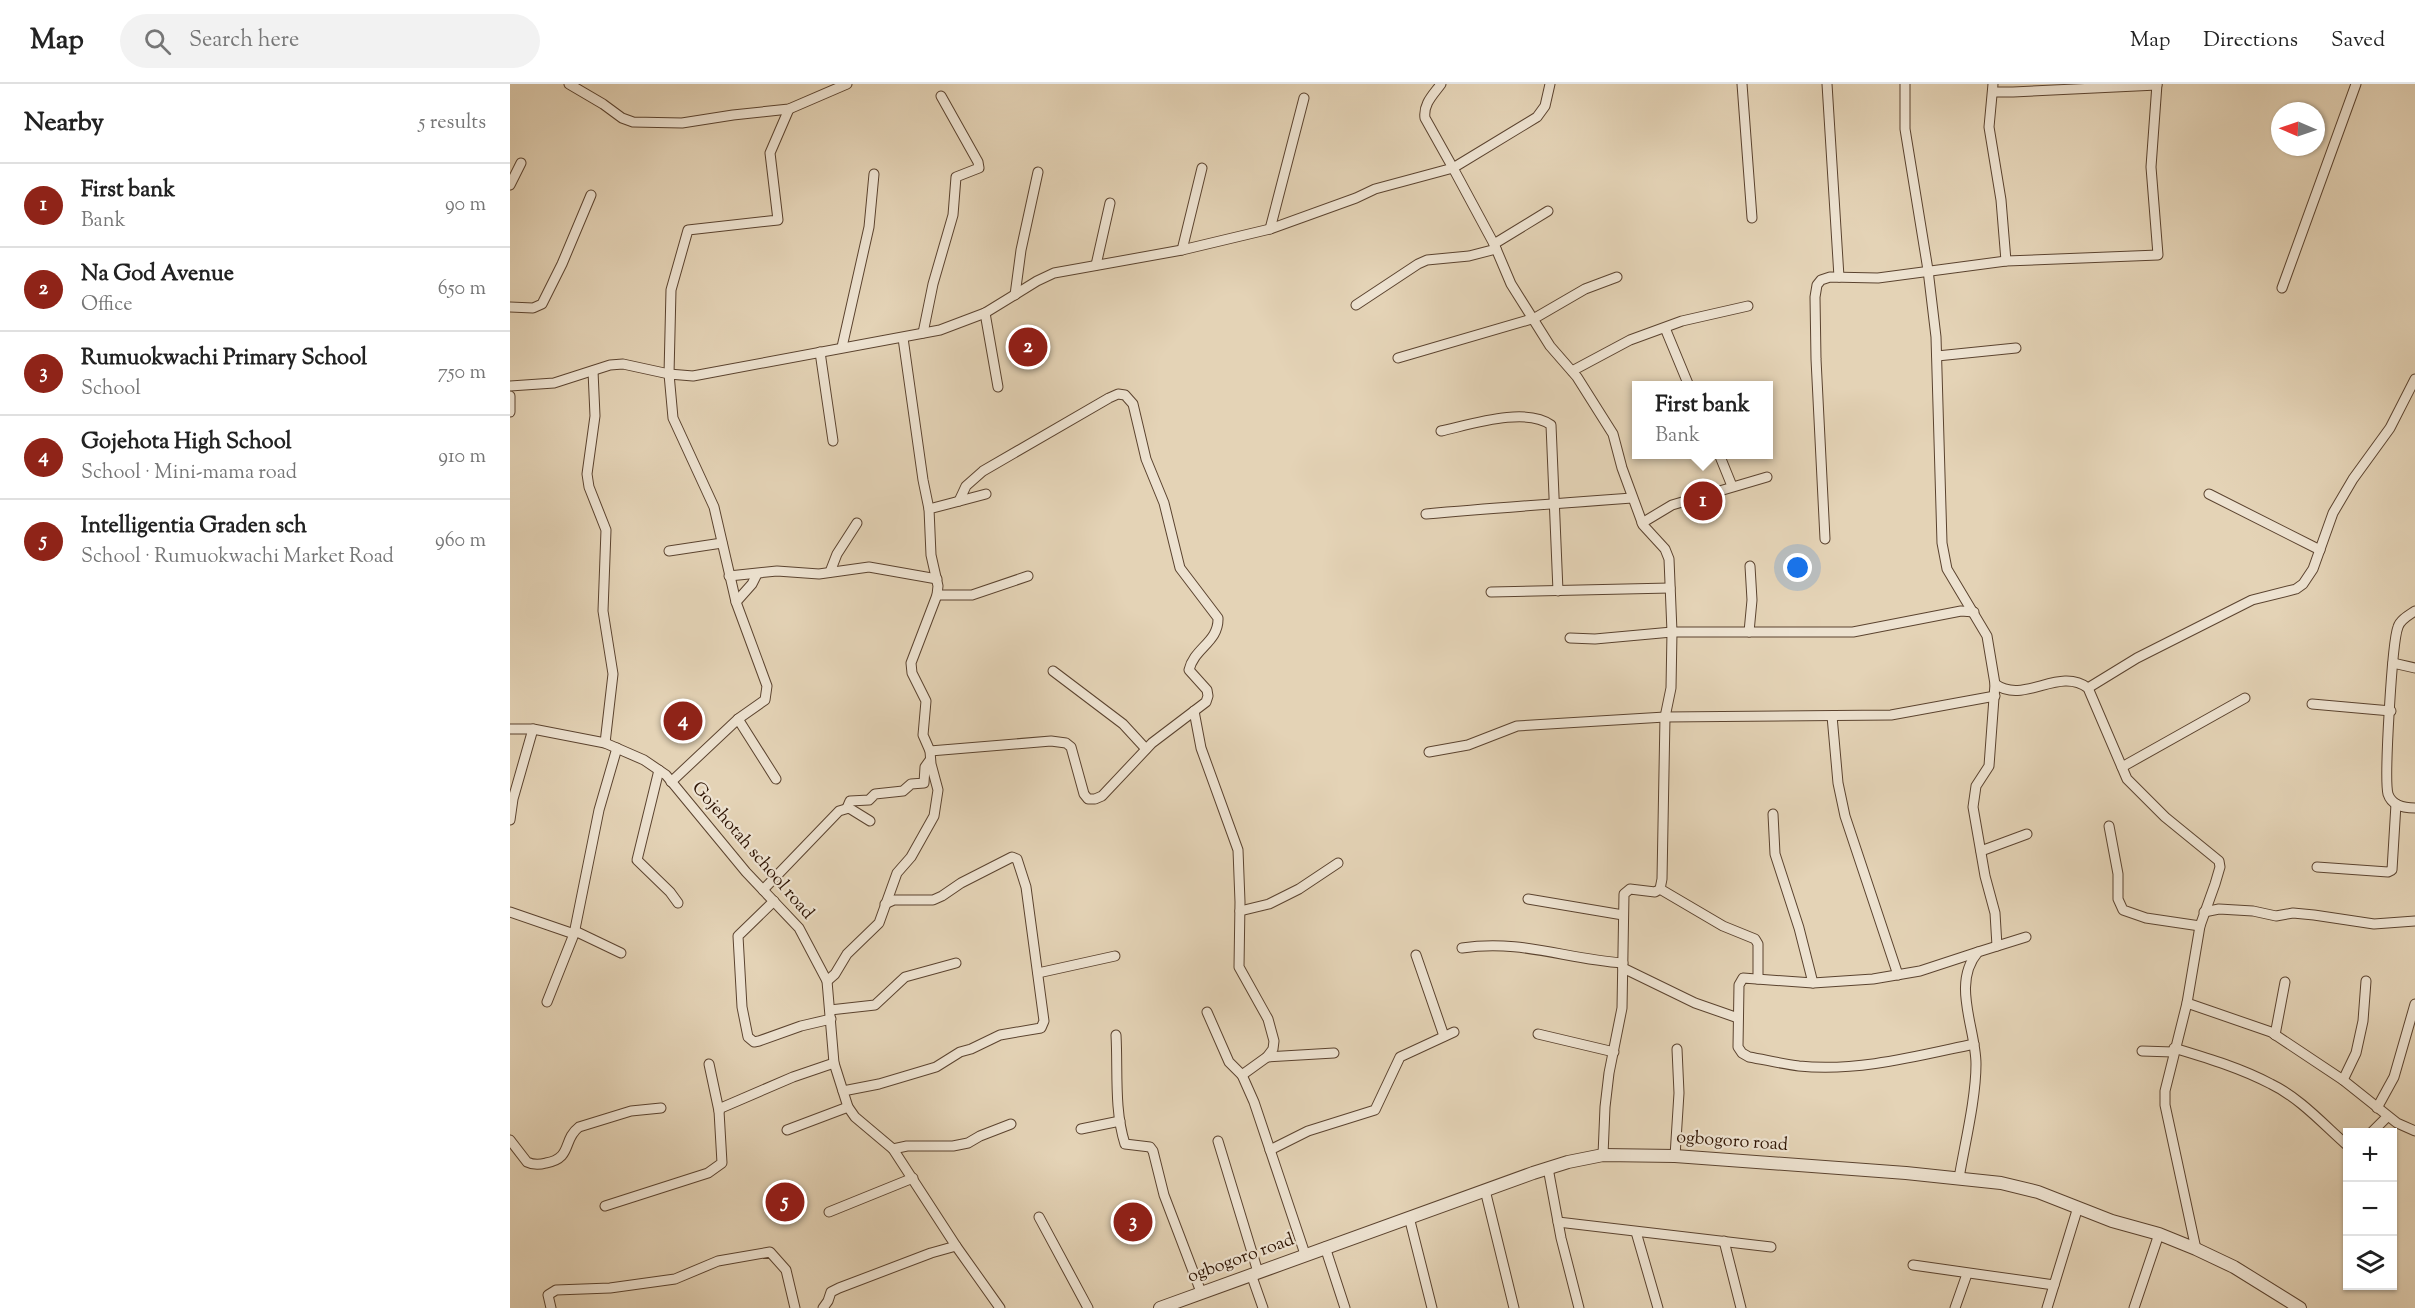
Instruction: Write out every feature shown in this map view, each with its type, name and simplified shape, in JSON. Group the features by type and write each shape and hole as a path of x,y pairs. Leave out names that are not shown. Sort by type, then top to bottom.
{"street":[{"path":"569,84 583,87 622,118 633,122 682,123 733,114 789,109 847,84"},
{"path":"1441,84 1428,101 1424,110 1425,118 1495,247 1511,284 1535,318 1550,346 1572,371 1613,434 1642,523 1665,549 1669,559 1672,632 1671,688 1665,717 1665,816 1660,889"},
{"path":"510,386 554,383 623,364 669,374 693,376 842,347 903,338 951,327 984,313 1054,273 1182,250 1270,229 1375,189 1453,168 1537,117 1545,106 1550,84"},
{"path":"1742,84 1752,218"},
{"path":"1827,84 1839,277"},
{"path":"1905,84 1905,129 1928,270 1937,356 1942,543 1947,569 1988,636 1995,684 1989,766 1973,795 1973,807 1995,913 1997,946"},
{"path":"2282,288 2356,84"},
{"path":"1825,539 1816,359 1815,297 1817,285 1821,280 1830,277 1878,278 2006,261 2158,255 2151,167 2157,85 2013,93 1993,88 1989,127 2001,200 2006,261"},
{"path":"923,333 933,284 953,215 956,177 979,168 975,154 941,96"},
{"path":"1270,229 1304,98"},
{"path":"671,782 738,719 765,700 767,686 736,602 714,507 673,418 669,374 671,290 688,230 778,220 770,153 789,109"},
{"path":"510,185 521,163"},
{"path":"1182,250 1202,168"},
{"path":"1015,295 1021,250 1038,172"},
{"path":"842,347 869,227 874,174"},
{"path":"510,307 533,308 542,304 562,264 591,195"},
{"path":"1096,265 1110,203"},
{"path":"1356,305 1418,264 1427,260 1469,256 1495,247 1548,211"},
{"path":"1398,358 1535,318 1585,289 1617,277"},
{"path":"1572,371 1612,349 1682,321 1748,306"},
{"path":"984,313 998,387"},
{"path":"1665,328 1687,381"},
{"path":"827,981 836,974 847,954 879,923 897,873 911,857 934,816 938,790 923,735 926,701 912,673 911,663 937,596 937,579 931,555 929,508 903,338"},
{"path":"1937,356 2016,348"},
{"path":"820,352 833,441"},
{"path":"593,371 595,416 587,474 589,487 606,530 603,611 613,674 605,743"},
{"path":"2088,688 2137,658 2252,600 2296,589 2303,584 2313,569 2333,513 2353,479 2390,428 2415,380"},
{"path":"930,756 1051,741 1066,743 1071,747 1084,794 1088,799 1102,796 1146,749 1206,702 1207,690 1189,670 1195,655 1215,635 1218,627 1218,618 1180,568 1164,503 1146,459 1133,404 1125,395 1118,394 999,460 972,478 959,501"},
{"path":"510,396 510,412"},
{"path":"1441,431 1508,417 1532,418 1547,421 1551,425 1558,591"},
{"path":"1721,459 1732,486"},
{"path":"1642,523 1672,505 1767,477"},
{"path":"929,508 986,494"},
{"path":"2209,494 2320,550"},
{"path":"1426,514 1529,504 1632,498"},
{"path":"830,573 837,554 857,523"},
{"path":"669,551 722,543"},
{"path":"1749,632 1752,600 1750,566"},
{"path":"729,576 777,571 819,574 869,567 937,579"},
{"path":"736,602 752,584 757,574"},
{"path":"937,596 972,596 1028,576"},
{"path":"1491,592 1670,588"},
{"path":"1570,638 1595,639 1672,632 1853,632 1961,611 1974,612"},
{"path":"2415,611 2402,620 2398,626 2393,663 2388,755 2388,794 2396,804 2415,808"},
{"path":"2393,663 2415,668"},
{"path":"1053,671 1122,724 1146,749"},
{"path":"1995,684 2002,689 2012,690 2071,680 2080,682 2088,688 2127,779 2140,793 2219,861 2220,867 2200,926 2187,1003 2174,1050 2165,1105 2196,1249"},
{"path":"1429,752 1468,745 1517,726 1665,717 1904,714 1995,696"},
{"path":"2122,767 2245,698"},
{"path":"2312,704 2391,711"},
{"path":"1194,711 1201,748 1238,850 1239,966 1268,1019 1274,1041 1273,1049 1267,1057 1242,1075"},
{"path":"1833,716 1838,783 1845,816 1898,975"},
{"path":"738,719 776,779"},
{"name":"Gojehotah school road","path":"510,729 533,729 605,743 644,760 659,770 799,928 827,981 834,1063 848,1107 855,1117 893,1149 956,1246 1000,1308"},
{"path":"510,820 511,806 533,729"},
{"path":"547,1002 574,932 599,810 617,748"},
{"path":"763,890 826,823 847,808 850,801 869,800 875,794 903,791 911,784 924,783 925,766 930,756"},
{"path":"659,770 638,860 678,903"},
{"path":"2317,867 2388,872 2392,870 2396,804"},
{"path":"847,808 855,810 870,821"},
{"path":"1773,814 1775,854 1799,928 1813,983"},
{"path":"2109,826 2118,874 2118,899 2123,910 2146,918 2200,926"},
{"path":"1981,851 2027,834"},
{"path":"843,1091 879,1084 936,1067 960,1052 1000,1035 1041,1028 1044,1021 1031,920 1022,871 1017,859 1012,857 961,883 942,897 933,900 894,900 885,904"},
{"path":"1240,911 1269,904 1299,889 1338,863"},
{"path":"1603,1155 1605,1107 1622,1008 1624,894 1630,889 1655,891 1660,889 1723,926 1755,939 1758,944 1758,979"},
{"path":"1528,899 1623,915"},
{"path":"774,902 738,936 742,1007 748,1037 754,1042 830,1014 875,1005 905,977 956,963"},
{"path":"2204,912 2219,909 2253,911 2276,916 2304,914 2374,924 2415,921"},
{"path":"510,912 574,932 621,953"},
{"path":"1974,1044 1895,1061 1828,1067 1799,1066 1749,1057 1738,1047 1740,981 1743,978 1813,983 1898,975 1920,971 2026,937"},
{"path":"1462,948 1483,945 1522,946 1604,961 1623,966 1695,1003 1738,1018"},
{"path":"1959,1178 1976,1064 1966,989 1968,967 1978,952"},
{"path":"1416,955 1444,1036"},
{"path":"1038,973 1115,956"},
{"path":"2343,1080 2356,1053 2363,1021 2366,981"},
{"path":"2275,1035 2285,982"},
{"path":"2187,1003 2275,1035 2343,1080 2387,1117 2415,1131"},
{"path":"2377,1108 2394,1077 2415,1004"},
{"path":"1207,1012 1229,1062 1242,1075 1254,1102 1305,1254"},
{"path":"1270,1150 1308,1131 1375,1110 1400,1057 1454,1032"},
{"path":"1538,1034 1614,1052"},
{"path":"1116,1035 1120,1121 1125,1144 1150,1147 1153,1152 1164,1195 1201,1292"},
{"path":"1675,1156 1679,1093 1677,1049"},
{"path":"2142,1051 2174,1050 2231,1066 2273,1084 2298,1102 2343,1142"},
{"path":"1267,1057 1334,1053"},
{"path":"718,1111 793,1077 834,1063"},
{"path":"605,1206 708,1173 720,1165 723,1158 718,1111 709,1064"},
{"path":"787,1130 848,1107"},
{"path":"510,1140 527,1162 542,1164 557,1161 564,1155 573,1131 579,1127 631,1111 661,1108"},
{"path":"2376,1128 2387,1117"},
{"path":"1082,1129 1120,1121"},
{"path":"893,1149 907,1146 953,1146 968,1143 1011,1124"},
{"path":"1218,1141 1263,1308"},
{"name":"ogbogoro road","path":"1160,1308 1184,1304 1201,1292 1548,1168 1603,1155 1675,1156 2001,1183 2038,1192 2112,1221 2159,1234 2196,1249 2234,1267 2284,1302 2300,1308"},
{"path":"1548,1168 1558,1222 1579,1308"},
{"path":"829,1212 913,1178"},
{"path":"1485,1190 1514,1308"},
{"path":"2047,1308 2078,1207"},
{"path":"1039,1217 1088,1308"},
{"path":"1409,1217 1432,1308"},
{"path":"1558,1222 1771,1247"},
{"path":"1636,1232 1658,1308"},
{"path":"2134,1308 2159,1234"},
{"path":"1724,1241 1741,1308"},
{"path":"823,1308 831,1292 839,1288 931,1253 956,1246"},
{"path":"1325,1247 1345,1308"},
{"path":"551,1308 548,1295 556,1290 610,1288 675,1279 718,1261 734,1257 752,1257 770,1252 786,1270 795,1308"},
{"path":"1913,1265 2054,1285"},
{"path":"1955,1308 1967,1274"}],"place":[{"name":"Na God Avenue","path":"1028,347"},
{"name":"First bank","path":"1703,501"},
{"name":"Gojehota High School","path":"683,721"},
{"name":"Intelligentia Graden sch","path":"785,1202"},
{"name":"Rumuokwachi Primary School","path":"1133,1222"}]}
